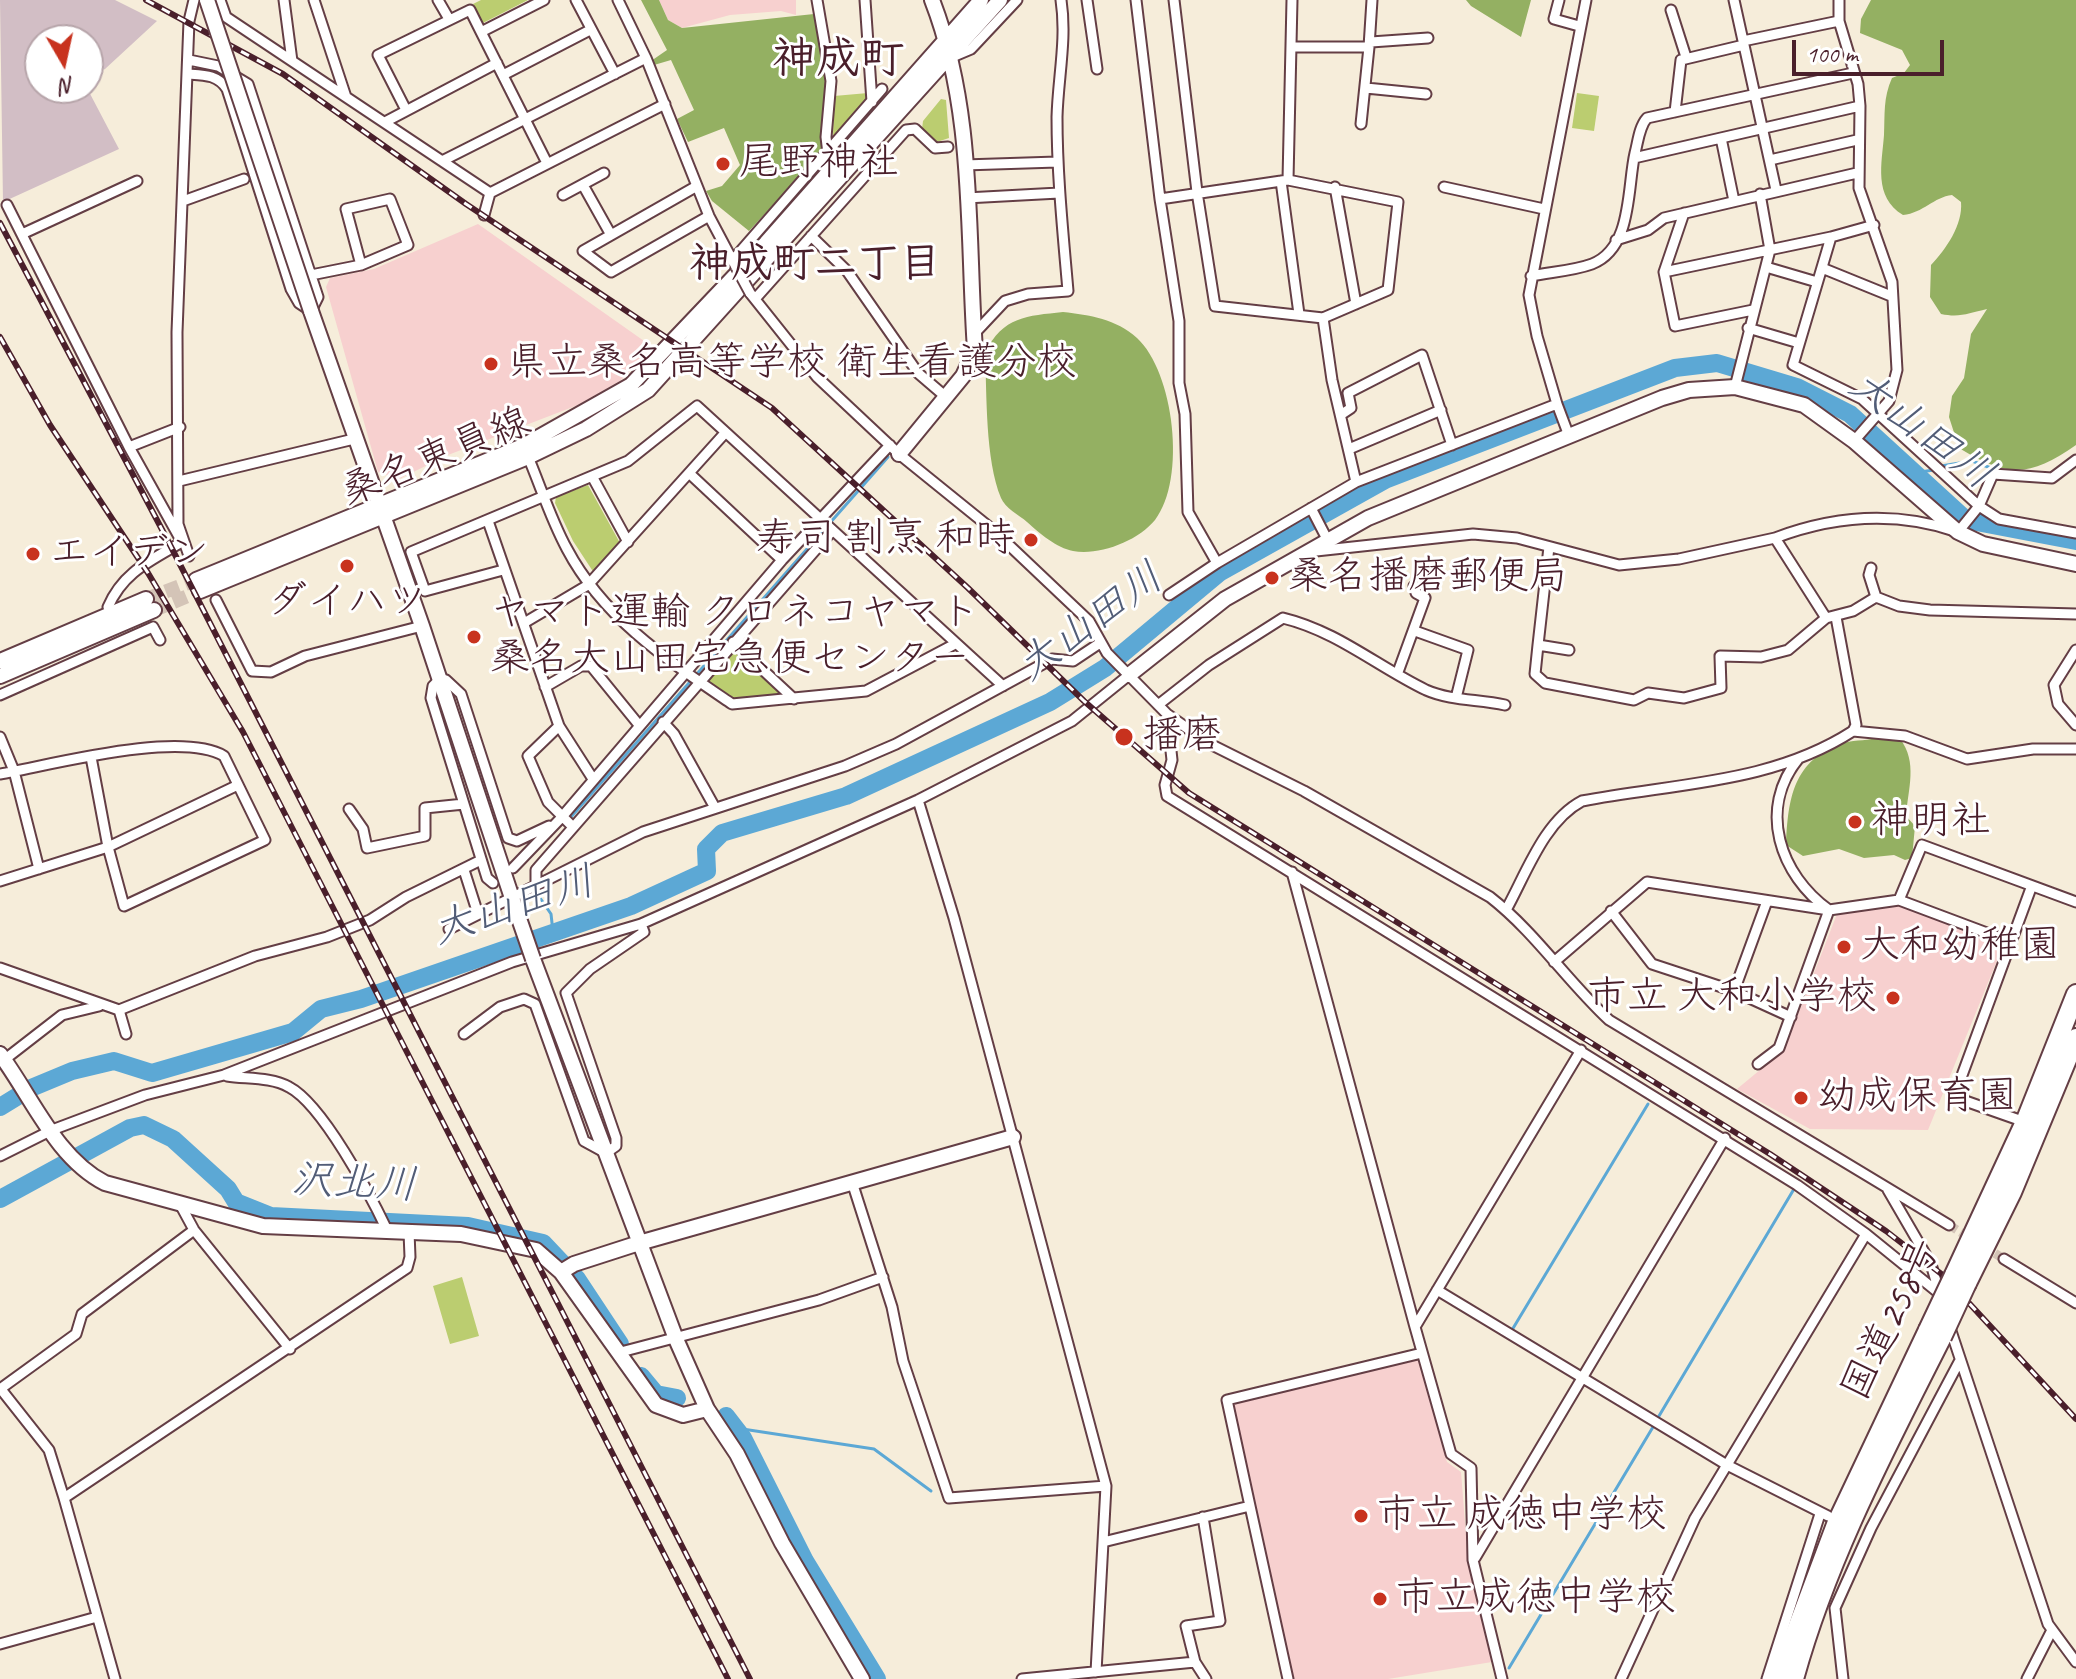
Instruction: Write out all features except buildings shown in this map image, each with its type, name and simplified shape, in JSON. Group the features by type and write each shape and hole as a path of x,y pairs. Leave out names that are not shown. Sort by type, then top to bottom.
{"highway":[{"name":"国道258号","path":"1778,1679 1827,1546 1961,1279 2076,994"},
{"name":"国道258号","path":"1961,1279 2012,1192 2076,1038"},
{"name":"国道258号","path":"1794,1679 1823,1589 1935,1333"}],"street":[{"path":"182,542 178,524 180,427 177,332 189,21 194,0"},
{"path":"207,0 354,439 440,679 513,902 676,1339 707,1409 737,1454 782,1543 862,1679"},
{"path":"220,0 226,17 490,193"},
{"path":"284,0 292,61"},
{"path":"314,0 346,97"},
{"path":"438,0 449,19"},
{"path":"481,32 544,0"},
{"path":"576,0 615,74"},
{"path":"618,0 646,58 709,216 753,296 817,377 895,450 993,530 1089,621 1107,653 1167,714 1208,743 1304,791 1452,874 1506,910 1609,1020 1949,1225"},
{"path":"817,0 831,81 826,137 828,154"},
{"path":"865,0 872,102"},
{"path":"513,868 639,725 733,642 826,526 946,397 972,363 974,334 964,165 952,57 932,0"},
{"name":"桑名東員線","path":"526,451 631,385 692,324 981,0"},
{"name":"桑名東員線","path":"198,585 379,509 586,429 648,390 952,57 1000,0"},
{"path":"952,57 971,49 1017,0"},
{"path":"974,334 1005,301 1028,294 1068,291 1057,162 1057,90 1064,20 1061,0"},
{"path":"1087,0 1097,69"},
{"path":"1136,0 1160,199 1179,321 1179,383 1185,414 1188,512 1217,563"},
{"path":"1160,199 1197,192 1284,180 1335,187 1398,202 1388,290 1323,318 1215,306 1197,192 1174,0"},
{"path":"1292,0 1284,180 1299,314"},
{"path":"1361,124 1372,0"},
{"path":"1559,0 1554,19 1579,26"},
{"path":"1568,433 1529,306 1531,276 1586,0"},
{"path":"1734,0 1776,190"},
{"path":"1839,0 1839,21 1860,106 1857,140 1859,188 1889,270 1897,370 1895,387 1879,414 1854,441"},
{"path":"406,110 378,55 470,10 547,163"},
{"path":"1671,10 1686,57"},
{"path":"1675,112 1679,66 1686,57 1839,21"},
{"path":"503,75 590,30"},
{"path":"1291,47 1370,45 1428,38"},
{"path":"442,161 646,58"},
{"path":"189,60 218,66 248,84 318,297 311,311"},
{"path":"385,122 497,63"},
{"path":"1531,276 1589,265 1600,260 1616,240 1628,207 1634,158 1643,122 1647,118 1853,73"},
{"path":"189,74 210,75 222,81 227,89 291,289 299,303 311,311"},
{"path":"1366,88 1426,94"},
{"path":"734,264 882,89"},
{"path":"484,215 490,193 665,104"},
{"path":"1634,158 1860,106"},
{"path":"753,296 906,130 915,129 935,148 948,147"},
{"path":"1721,138 1734,201"},
{"path":"1770,160 1857,140"},
{"path":"964,165 1057,162"},
{"path":"563,195 604,173"},
{"path":"1616,240 1648,230 1664,218 1857,173"},
{"path":"183,201 244,179"},
{"path":"22,234 137,181"},
{"path":"583,185 611,235"},
{"path":"697,186 583,251 611,272 709,216"},
{"path":"1335,187 1356,304"},
{"path":"1444,187 1544,209"},
{"path":"966,198 1059,193"},
{"path":"1736,383 1770,250 1760,194"},
{"path":"311,275 361,265 408,245 390,199 346,209 361,265"},
{"path":"7,205 129,447 189,556"},
{"path":"1684,213 1664,272 1675,326 1753,310"},
{"path":"1664,272 1874,225"},
{"path":"811,236 847,271 918,373 946,397"},
{"path":"1831,237 1793,365 1837,384 1879,414 1979,506 1999,519 2076,533"},
{"path":"1766,267 1817,282"},
{"path":"1822,268 1891,296"},
{"path":"1323,318 1332,380 1356,482"},
{"path":"1748,328 1799,343"},
{"path":"1342,414 1351,408 1348,393 1422,355 1452,445"},
{"path":"0,1156 52,1130 145,1095 224,1075 512,962 641,924 918,800 1072,721 1127,673 1225,599 1304,553 1325,536 1568,433 1689,390 1736,383 1804,405 1854,441 1958,532"},
{"path":"503,570 425,591 411,552 628,461 697,406 1003,686"},
{"path":"1169,595 1217,563 1356,482 1558,406"},
{"path":"1349,449 1441,410"},
{"path":"129,447 180,427"},
{"path":"524,623 588,585 725,433"},
{"path":"179,481 354,439"},
{"path":"526,451 565,546 588,585 627,627 732,704 866,691 955,644"},
{"path":"1958,532 1979,506 1993,474 2052,478 2076,460"},
{"path":"689,473 782,560"},
{"path":"593,478 628,542"},
{"path":"1312,510 1325,536"},
{"path":"1304,553 1473,534 1517,538 1619,565 1643,564 1881,515 1929,522 1983,544 2076,564"},
{"path":"488,521 559,726 593,779"},
{"path":"536,884 536,870 663,722 693,676 782,560 826,526"},
{"path":"1775,538 1831,617 1848,667 1856,725 1853,731"},
{"path":"108,607 114,592 147,559 182,542"},
{"path":"1549,547 1535,674 1545,683 1634,700 1648,693 1677,699 1721,688 1720,656 1761,657 1788,650 1831,617 1876,597 1899,606 1930,610 2076,614"},
{"path":"1871,568 1869,575 1876,597"},
{"path":"1398,672 1425,598 1416,593 1414,586"},
{"path":"216,600 252,671 271,672 305,656 422,626"},
{"path":"0,661 150,605 0,676"},
{"path":"1158,705 1209,665 1283,618 1331,633 1425,689 1456,698 1505,705"},
{"path":"0,695 153,627 160,640"},
{"path":"1415,631 1468,650 1456,698"},
{"path":"733,642 794,699"},
{"path":"449,929 478,914 513,902 536,884 643,832 714,806 845,766 917,734 1052,659 1073,661 1100,643"},
{"path":"1538,645 1569,650"},
{"path":"2076,650 2054,685 2058,704 2076,725"},
{"path":"545,687 581,666 591,666 639,725"},
{"path":"440,679 433,686 431,698 487,878 493,883"},
{"path":"440,679 446,680 461,694 508,838 517,841 558,820"},
{"path":"1167,714 1172,760 1165,785 1167,796 1725,1138 1866,1234 1940,1294"},
{"path":"663,722 674,734 714,806"},
{"path":"559,726 528,756 558,820 573,827"},
{"path":"1506,910 1550,831 1572,806 1613,795 1735,778 1799,758 1853,731 1905,736 1967,759 2033,749 2076,749"},
{"path":"0,737 14,771 39,869"},
{"path":"0,774 91,757 200,747 224,756 265,840 124,906 108,847 91,757"},
{"path":"1799,758 1785,782 1775,833 1801,887 1829,910"},
{"path":"0,881 108,847 238,785"},
{"path":"918,800 1013,1137 1106,1486 1096,1672"},
{"path":"349,809 363,829 367,848 425,836 425,808 464,804"},
{"path":"1899,900 1922,845 2031,888 2076,902"},
{"path":"0,968 119,1010 255,956 327,937 370,920 406,897 481,860"},
{"path":"464,870 478,914"},
{"path":"1292,872 1451,1454 1471,1468 1473,1560 1502,1679"},
{"path":"1554,962 1647,882 1829,910 1899,900 2011,942"},
{"path":"2025,1122 1954,1097 2031,888"},
{"path":"1734,991 1767,901"},
{"path":"1758,1064 1779,1048 1829,910"},
{"path":"1611,911 1652,964 1734,991 1791,1017"},
{"path":"606,1153 616,1146 616,1138 566,993 590,969 644,932 641,924"},
{"path":"464,1034 500,1007 524,999 535,1004 584,1141 606,1153"},
{"path":"103,1005 62,1015 2,1057 74,1160 105,1183 181,1206 289,1229 385,1227 409,1232 461,1234 536,1250 567,1269 656,1405 683,1415 707,1409"},
{"path":"119,1010 126,1034"},
{"path":"1415,1327 1581,1050"},
{"path":"224,1075 273,1081 306,1099 345,1155 385,1227"},
{"path":"567,1269 639,1243 1013,1137"},
{"path":"1473,1560 1725,1138"},
{"path":"852,1182 883,1277 903,1361 949,1498 1106,1486"},
{"path":"1886,1188 1931,1264 1959,1362 1986,1428 2010,1510 2052,1630 2076,1662"},
{"path":"181,1206 194,1230 290,1349"},
{"path":"115,1679 49,1450 0,1389 76,1334 82,1314 194,1230"},
{"path":"64,1498 407,1268 409,1232"},
{"path":"1621,1679 1695,1518 1866,1234"},
{"path":"2004,1259 2076,1303"},
{"path":"623,1352 819,1300 883,1277"},
{"path":"1437,1290 1579,1379 1727,1465 1824,1515 1767,1679"},
{"path":"1288,1679 1227,1400 1422,1353"},
{"path":"1843,1679 1835,1608 1868,1527 1959,1362"},
{"path":"1103,1542 1250,1506"},
{"path":"1203,1517 1220,1621 1186,1626 1195,1662 1206,1679"},
{"path":"0,1644 97,1617"},
{"path":"2027,1679 2052,1630"},
{"path":"1022,1679 1195,1662"}],"shaded area":[{"path":"0,0 115,0 157,21 104,69 104,24 24,24 24,104 95,104 119,149 3,202"},
{"path":"659,0 796,0 796,15 781,11 730,15 682,28 668,20"},
{"name":"県立桑名高等学校 衛生看護分校","path":"478,224 654,348 620,381 578,405 448,455 399,479 378,472 326,287 330,278 374,269"},
{"name":"市立 大和小学校","path":"1898,904 2002,942 2003,946 1928,1130 1810,1129 1737,1089 1784,1050 1837,914"},
{"name":"市立 成徳中学校","path":"1418,1358 1447,1462 1461,1472 1468,1560 1492,1662 1388,1679 1293,1679 1232,1406 1234,1401"}],"green space":[{"path":"481,0 528,0 483,23 473,4"},
{"path":"641,0 659,0 668,20 682,28 814,14 826,80 821,153 749,231 712,201 706,191 722,186 740,165 724,128 688,142 677,119 694,110 671,60 654,65 651,61 667,50"},
{"path":"1466,0 1531,0 1521,37 1471,6"},
{"path":"1871,0 2076,0 2076,445 2032,468 2005,469 1959,448 1949,417 1952,396 1964,378 1971,334 1987,309 1959,315 1941,314 1930,297 1931,265 1956,228 1961,202 1952,195 1946,196 1903,215 1893,208 1883,189 1881,168 1887,92 1892,78 1904,73 1910,65 1902,50 1860,33 1861,19"},
{"path":"868,93 868,99 833,137 834,96"},
{"path":"1577,93 1599,96 1594,131 1572,128"},
{"path":"941,99 946,100 949,138 937,142 922,129 923,121"},
{"path":"1063,312 1111,322 1137,338 1150,354 1160,375 1172,426 1171,479 1165,502 1155,520 1128,540 1094,551 1073,551 1061,547 1006,505 996,482 989,446 985,353 1000,332 1017,320"},
{"path":"588,485 620,543 594,573 573,541 555,503 556,497"},
{"path":"728,650 735,651 781,690 780,694 735,701 707,682 707,675"},
{"path":"1881,736 1900,739 1909,757 1906,816 1915,826 1912,858 1905,860 1894,855 1864,858 1839,849 1803,856 1786,845 1792,797 1804,770 1827,750 1844,743"},
{"path":"462,1277 479,1336 450,1344 433,1286"}],"waterway":[{"name":"大山田川","path":"0,1107 31,1088 72,1071 114,1061 152,1073 293,1032 321,1009 361,999 631,906 707,871 706,849 722,833 846,796 1050,702 1105,668 1219,573 1387,479 1675,368 1717,363 1797,387 1850,414 1966,520 2076,541"},
{"path":"571,817 888,457"},
{"path":"1941,466 1972,461 1999,471"},
{"path":"1913,473 1934,470"},
{"path":"538,895 551,914 553,932"},
{"path":"1512,1330 1648,1104"},
{"name":"沢北川","path":"0,1199 130,1128 144,1125 173,1139 228,1189 236,1202 271,1216 468,1226 543,1243 577,1279 620,1344"},
{"path":"1659,1416 1794,1189"},
{"name":"沢北川","path":"641,1376 656,1394 677,1398"},
{"name":"沢北川","path":"726,1416 743,1438 805,1561 877,1679"},
{"path":"1509,1668 1653,1427"},
{"path":"736,1428 874,1449 931,1491"}],"tunnel":[{"path":"146,599 196,580"},
{"path":"154,610 200,591"},
{"path":"1949,1225 2004,1259"}],"railway":[{"path":"146,0 283,74 466,204 772,408 968,588 1084,701 1189,793 1770,1154 1886,1231 1944,1276 2076,1419"},
{"path":"0,223 167,539 750,1679"},
{"path":"0,337 50,425 148,573 243,732 728,1679"}],"place":[{"name":"尾野神社","path":"723,164"},
{"name":"県立桑名高等学校 衛生看護分校","path":"491,364"},
{"name":"寿司 割烹 和時","path":"1031,540"},
{"name":"エイデン","path":"33,554"},
{"name":"ダイハツ","path":"347,566"},
{"name":"桑名播磨郵便局","path":"1272,578"},
{"name":"ヤマト運輸 クロネコヤマト 桑名大山田宅急便センター","path":"474,637"},
{"name":"播磨","path":"1124,737"},
{"name":"神明社","path":"1855,822"},
{"name":"大和幼稚園","path":"1844,947"},
{"name":"市立 大和小学校","path":"1893,998"},
{"name":"幼成保育園","path":"1801,1098"},
{"name":"市立 成徳中学校","path":"1361,1516"},
{"name":"市立成徳中学校","path":"1380,1599"}],"district":[{"name":"神成町","path":"838,60"},
{"name":"神成町二丁目","path":"815,265"}]}
